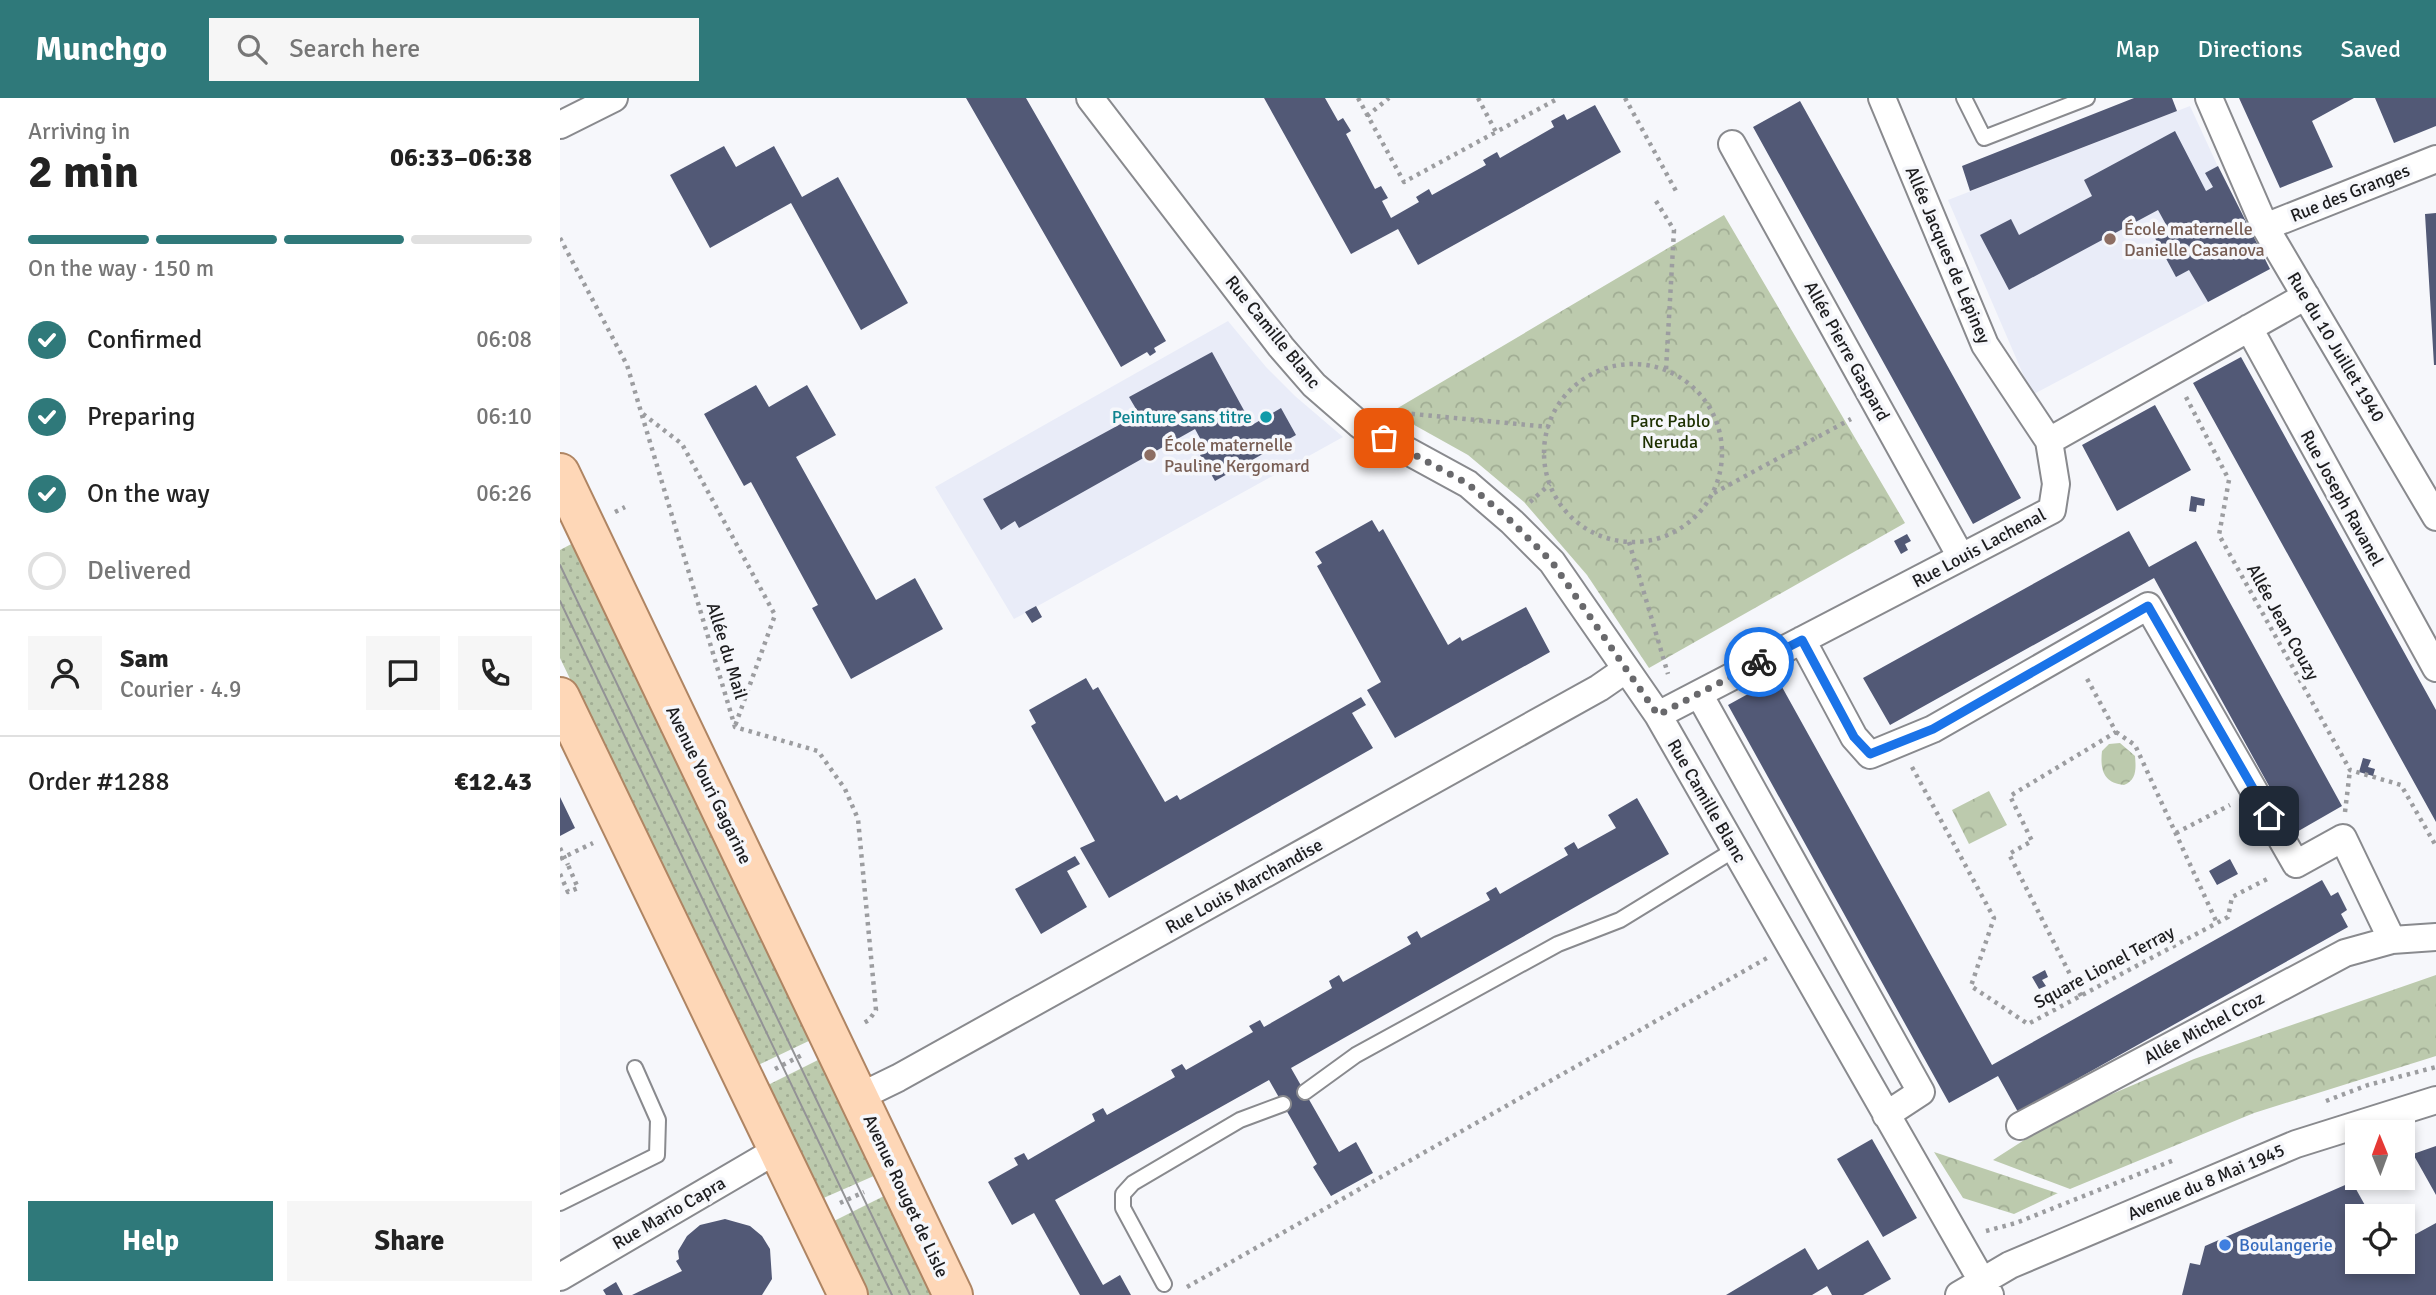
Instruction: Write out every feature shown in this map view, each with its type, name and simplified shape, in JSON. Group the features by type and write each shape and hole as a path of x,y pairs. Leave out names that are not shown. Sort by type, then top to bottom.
{"main road":[{"name":"Avenue Youri Gagarine","path":"560,473 859,1097"},
{"path":"560,698 848,1295"},
{"name":"Avenue Rouget de Lisle","path":"859,1097 953,1295"}],"street":[{"path":"560,125 614,98"},
{"name":"Rue Camille Blanc","path":"1090,98 1281,347 1314,385 1360,425 1468,484 1512,522 1552,562 1625,670 1678,705 1734,850 1986,1287"},
{"name":"Allée Jacques de Lépiney","path":"1882,98 1985,345 2049,442"},
{"name":"Rue du 10 Juillet 1940","path":"2208,98 2264,227 2436,517"},
{"name":"Allée Pierre Gaspard","path":"1732,144 1961,557"},
{"name":"Rue des Granges","path":"2264,227 2436,159"},
{"path":"2049,442 2306,296"},
{"name":"Rue Joseph Ravanel","path":"2249,328 2436,668"},
{"name":"Rue Louis Lachenal","path":"1678,705 2052,510 2056,484 2049,442"},
{"path":"1802,640 1854,737 1870,754 1933,729 2148,606 2297,864 2343,838 2392,940"},
{"name":"Rue Louis Marchandise","path":"859,1097 910,1072 1599,688 1625,670"},
{"path":"1678,705 1921,1092 1886,1115"},
{"name":"Allée Michel Croz","path":"2020,1126 2345,953 2392,940 2436,937"},
{"name":"Avenue du 8 Mai 1945","path":"1959,1295 1986,1287 2010,1265 2296,1144 2436,1100"},
{"name":"Rue Mario Capra","path":"560,1277 777,1150"}],"lane":[{"path":"1964,98 1984,138 2077,100"},
{"path":"1305,1092 1356,1055 1558,944 1620,920 1734,850"},
{"path":"560,1203 657,1154 658,1120 635,1068"},
{"path":"1164,1284 1123,1208 1123,1195 1133,1183 1240,1120 1283,1104"}],"path":[{"path":"1358,98 1404,182 1559,98"},
{"path":"1367,116 1389,98"},
{"path":"1478,98 1496,132"},
{"path":"1625,98 1676,191"},
{"path":"1656,201 1674,230 1666,370"},
{"name":"Allée du Mail","path":"560,238 627,365 735,727 818,751 845,789 858,819 876,1010 869,1020 831,1041"},
{"path":"1642,364 1666,370 1688,382 1705,399 1717,421 1723,445 1721,470 1713,493 1699,514 1680,529 1657,539 1629,542 1600,536 1576,522 1557,500 1550,484 1546,473 1544,444 1551,416 1567,393 1590,375 1617,365 1642,364"},
{"name":"Allée Jean Couzy","path":"2173,371 2229,480 2219,535 2350,770"},
{"path":"1713,493 1877,405"},
{"path":"1391,412 1549,427"},
{"path":"642,413 682,444 775,615 735,727"},
{"path":"1527,505 1550,484"},
{"path":"1629,542 1653,631 1678,705"},
{"path":"2088,682 2116,732 2135,745 2217,923"},
{"path":"2081,996 2009,854 2032,841 2010,796 2116,732"},
{"path":"2343,838 2350,770 2401,785 2436,846"},
{"name":"Square Lionel Terray","path":"1919,778 1994,918 1971,986 2028,1024 2228,917 2232,897 2297,864"},
{"path":"2176,833 2218,810"},
{"path":"560,859 594,843"},
{"path":"560,848 578,888 568,892 560,874"},
{"path":"1184,1288 1726,982 1788,944"},
{"path":"811,1218 896,1177"}],"shaded area":[{"name":"École maternelle Danielle Casanova","path":"2190,106 2238,210 2270,269 2032,395 1948,200"},
{"name":"École maternelle Pauline Kergomard","path":"1228,321 1266,367 1343,437 1014,619 935,487"}],"green space":[{"name":"Parc Pablo Neruda","path":"1724,215 1905,523 1649,668 1587,575 1524,502 1468,455 1391,412"},
{"path":"577,541 815,1038 756,1066 560,658 560,550"},
{"path":"2120,743 2135,756 2133,777 2124,785 2107,778 2102,764 2102,751 2109,744"},
{"path":"1989,791 2007,825 1969,844 1952,810"},
{"path":"2436,975 2436,1056 2254,1113 2070,1189 1993,1160 2065,1114 2194,1059"},
{"path":"822,1058 876,1175 819,1200 766,1086"},
{"path":"1934,1152 2058,1193 2014,1214 1963,1198"},
{"path":"888,1194 936,1295 865,1295 830,1223"}],"building":[{"path":"966,98 1026,98 1166,341 1154,348 1156,352 1150,356 1147,352 1121,367"},
{"path":"1264,98 1325,98 1338,121 1343,118 1351,131 1346,134 1375,189 1381,186 1388,198 1382,201 1391,218 1419,202 1416,197 1429,189 1432,195 1486,165 1483,160 1497,152 1500,158 1554,127 1551,121 1564,114 1567,120 1595,105 1621,152 1418,265 1398,229 1351,254"},
{"path":"2134,98 2172,98 2177,111 1970,191 1962,166"},
{"path":"2239,98 2354,98 2312,121 2333,167 2280,188"},
{"path":"2375,98 2436,98 2436,126 2394,143"},
{"path":"1800,101 2021,498 1973,524 1753,127"},
{"path":"2175,131 2206,191 2213,187 2205,173 2218,166 2270,269 2208,302 2189,270 2176,277 2155,238 2169,230 2158,210 2009,290 1980,235 2011,219 2019,235 2092,196 2084,180"},
{"path":"724,146 736,167 774,146 802,197 838,177 908,303 861,330 791,203 710,248 670,175"},
{"path":"2436,213 2436,365 2434,365 2425,214"},
{"path":"1212,352 1252,425 1281,408 1296,435 1215,481 1200,455 1207,451 1195,429 1019,528 1015,521 1001,530 983,499 1139,414 1129,397"},
{"path":"2241,357 2436,710 2436,822 2193,383"},
{"path":"756,385 769,407 807,385 836,435 796,457 876,600 915,578 943,629 851,679 812,608 818,605 751,482 744,486 704,414"},
{"path":"2155,405 2191,470 2117,511 2082,445"},
{"path":"2191,496 2205,499 2204,506 2197,505 2196,512 2189,511"},
{"path":"1372,520 1379,532 1383,529 1448,645 1460,637 1462,641 1526,607 1550,652 1395,738 1367,690 1381,682 1317,566 1322,563 1315,552"},
{"path":"2129,531 2149,567 2196,541 2342,806 2295,833 2154,578 1890,725 1863,678"},
{"path":"1907,534 1911,541 1905,544 1908,550 1901,554 1894,541"},
{"path":"1036,606 1042,617 1032,623 1025,612"},
{"path":"1086,678 1093,690 1098,687 1165,802 1177,795 1180,800 1361,697 1366,705 1352,713 1373,748 1109,898 1080,848 1095,841 1031,726 1036,723 1029,710"},
{"path":"1777,678 1992,1065 2322,880 2331,896 2338,892 2347,910 2341,914 2348,927 2018,1112 1998,1076 1949,1103 1728,705"},
{"path":"2363,758 2371,760 2368,767 2375,769 2373,776 2359,772"},
{"path":"560,797 575,828 560,836"},
{"path":"1637,798 1669,854 1291,1068 1339,1152 1356,1142 1373,1173 1331,1196 1313,1167 1317,1164 1269,1080 1055,1200 1103,1285 1120,1275 1131,1295 1080,1295 1034,1213 1012,1225 988,1182 1018,1165 1014,1158 1024,1153 1028,1160 1095,1121 1092,1114 1103,1108 1107,1115 1175,1077 1171,1070 1182,1064 1186,1070 1253,1032 1249,1026 1260,1020 1264,1027 1332,988 1329,981 1339,975 1343,982 1411,944 1407,937 1417,931 1421,938 1490,900 1486,893 1496,887 1500,894 1568,855 1564,848 1574,842 1578,849 1616,828 1608,815"},
{"path":"1075,856 1080,864 1067,871 1087,907 1041,934 1015,889"},
{"path":"2230,859 2238,874 2217,885 2209,871"},
{"path":"2045,970 2048,977 2042,980 2046,986 2039,989 2032,977"},
{"path":"1872,1139 1917,1218 1883,1237 1837,1159"},
{"path":"2436,1146 2436,1195 2415,1158 2415,1153"},
{"path":"2345,1185 2345,1190 2356,1190 2364,1204 2345,1204 2345,1274 2415,1274 2415,1234 2436,1223 2436,1295 2182,1295 2190,1263 2200,1265 2205,1246"},
{"path":"725,1219 750,1226 762,1236 770,1249 772,1279 762,1295 632,1295 682,1271 676,1261 679,1259 678,1251 687,1236 700,1225"},
{"path":"1868,1240 1891,1279 1863,1295 1832,1295 1827,1286 1812,1295 1726,1295 1805,1248 1818,1270"},
{"path":"616,1282 623,1295 606,1295 603,1290"}],"tram line":[{"path":"560,565 910,1295"},
{"path":"560,601 892,1295"}],"way so far":[{"path":"1384,438 1468,484 1552,562 1658,715 1759,662"}],"place":[{"name":"École maternelle Danielle Casanova","path":"2110,239"},
{"name":"Peinture sans titre","path":"1266,417"},
{"name":"École maternelle Pauline Kergomard","path":"1150,455"},
{"name":"Boulangerie","path":"2225,1245"}],"route":[{"path":"1759,662 1802,640 1854,737 1870,754 1933,729 2148,606 2269,816"}]}
